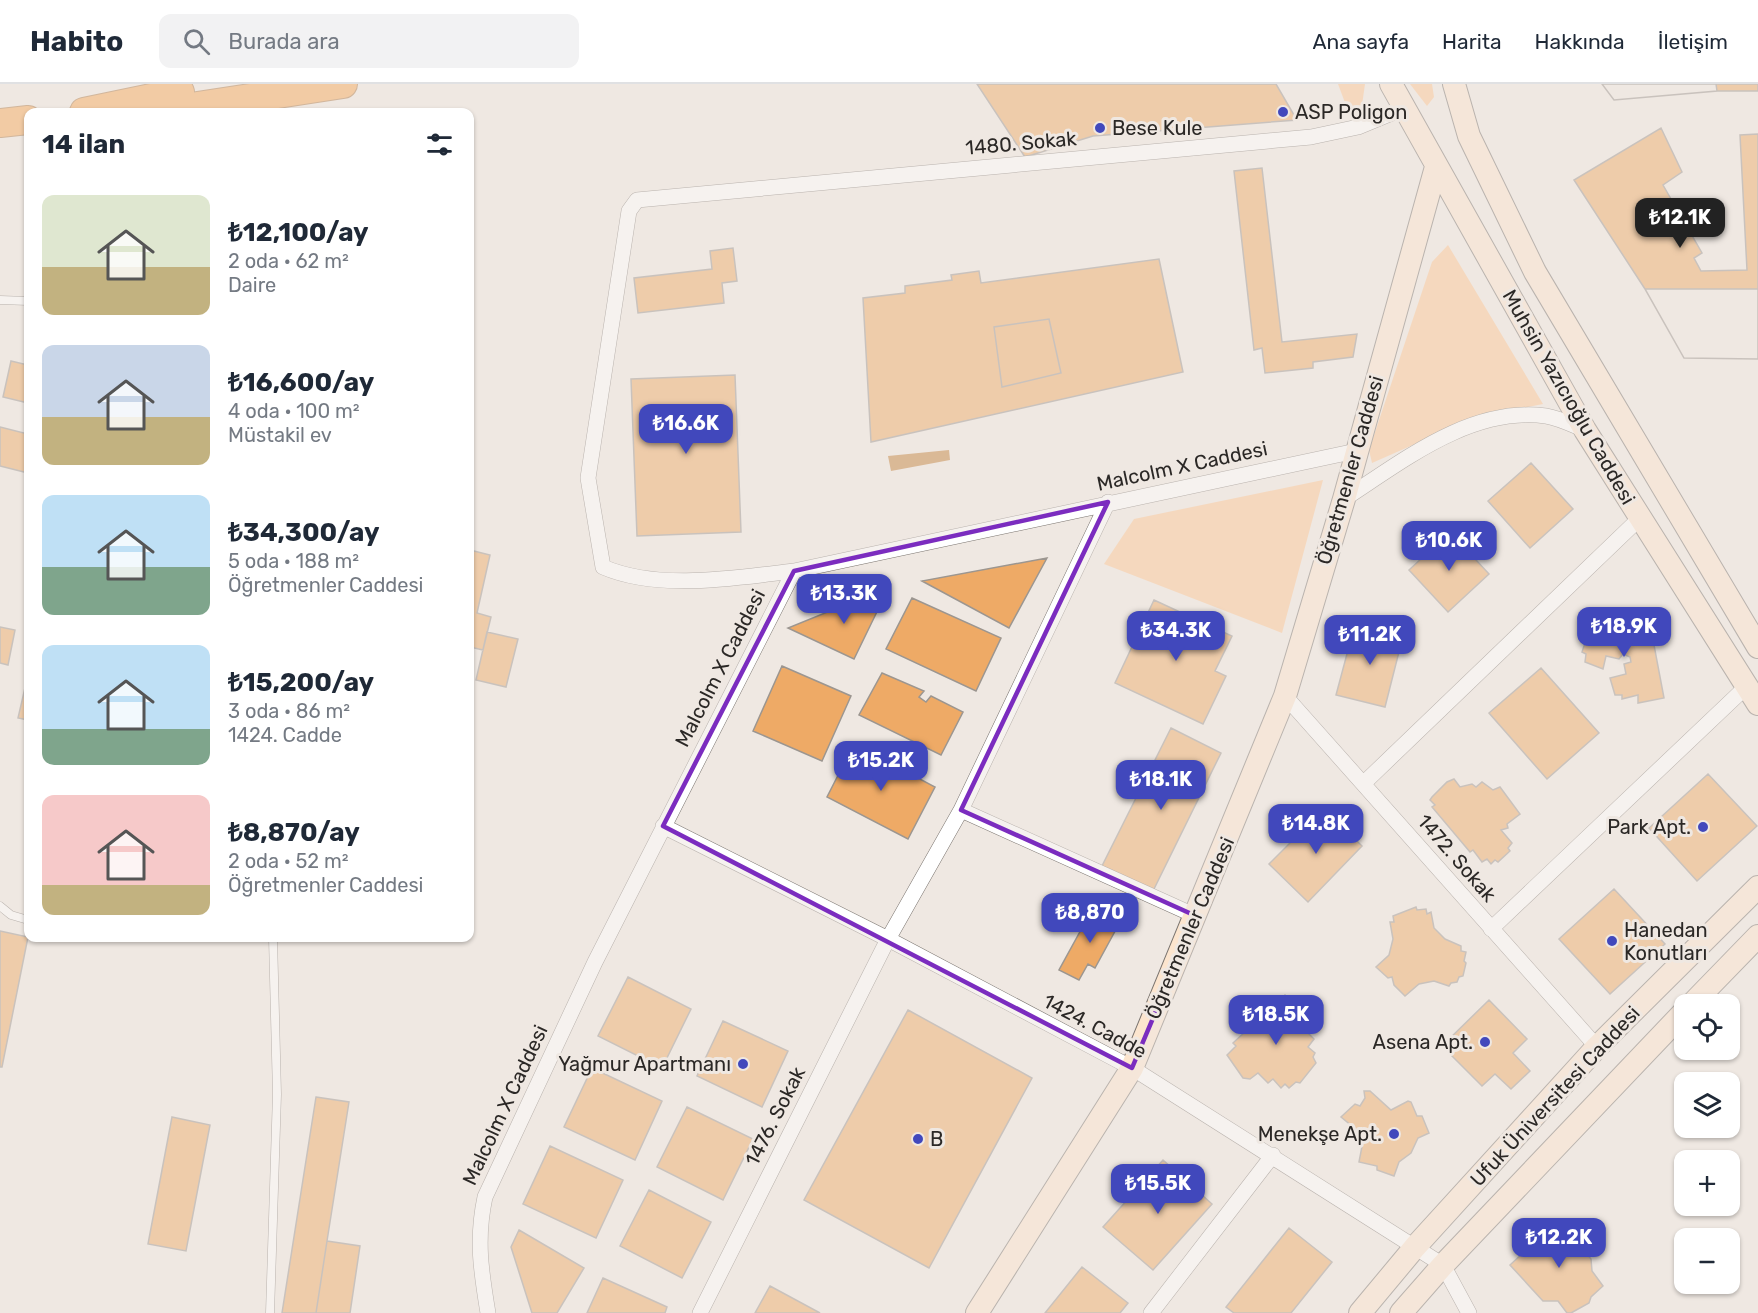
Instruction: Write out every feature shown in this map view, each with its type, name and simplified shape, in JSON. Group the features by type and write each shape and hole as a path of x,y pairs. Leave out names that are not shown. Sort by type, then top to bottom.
{"highway":[{"path":"109,108 215,84"},
{"path":"184,108 343,84"},
{"path":"0,123 24,120"}],"main road":[{"name":"Muhsin Yazıcıoğlu Caddesi","path":"1390,84 1585,430 1753,695"},
{"name":"Muhsin Yazıcıoğlu Caddesi","path":"1454,84 1469,136 1535,272 1758,647"},
{"name":"Öğretmenler Caddesi","path":"977,1313 1132,1068 1285,696 1344,499 1436,167"},
{"name":"Ufuk Üniversitesi Caddesi","path":"1360,1313 1415,1247 1597,1047 1758,887"},
{"path":"1703,994 1758,936"},
{"name":"Ufuk Üniversitesi Caddesi","path":"1401,1313 1443,1265 1674,1022"}],"street":[{"name":"1480. Sokak","path":"794,571 724,579 644,579 622,575 603,567 588,478 629,211 637,200 1311,137 1358,127 1404,108"},
{"path":"1344,499 1431,445 1468,426 1498,417 1547,416 1585,430"},
{"name":"Malcolm X Caddesi","path":"488,1313 481,1269 479,1227 485,1197 595,962 794,571 1108,502 1356,451"},
{"name":"1476. Sokak","path":"700,1313 888,939 961,810 1108,502"},
{"path":"1364,783 1640,518"},
{"path":"1491,929 1753,695"},
{"name":"1472. Sokak","path":"1285,696 1597,1047"},
{"path":"961,810 1196,916"},
{"name":"1424. Cadde","path":"663,826 888,939 1132,1068 1273,1155 1443,1265 1469,1313"},
{"path":"1151,1313 1273,1155"}],"lane":[{"path":"0,300 24,301"},
{"path":"0,906 11,915 24,919"},
{"path":"270,1313 277,1094 273,942"}],"highlighted area":[{"path":"1108,502 961,810 1196,916 1132,1068 663,826 794,571"}],"shaded area":[{"path":"1338,84 1365,84 1362,105 1347,108"},
{"path":"1410,84 1432,84 1434,97 1427,106"},
{"path":"1448,245 1543,404 1474,418 1372,463 1369,450 1432,262"},
{"path":"949,450 950,460 891,471 888,456"},
{"path":"1323,480 1282,633 1104,564 1134,519"}],"building":[{"name":"Bese Kule","path":"977,84 1276,84 1297,120 1093,136 1025,157"},
{"path":"1602,84 1758,84 1758,91 1717,91 1614,100"},
{"path":"1602,84 1716,84 1717,91 1614,100"},
{"path":"1661,128 1682,172 1663,185 1702,253 1694,258 1701,271 1747,270 1740,135 1758,134 1758,359 1684,358 1645,289 1574,180"},
{"path":"1262,168 1282,342 1357,334 1353,357 1313,362 1313,368 1265,373 1262,348 1254,350 1234,171"},
{"path":"733,248 737,281 722,283 724,303 638,313 634,278 712,269 710,251"},
{"path":"1159,259 1183,372 871,442 863,298 905,293 905,286 952,280 951,275 979,271 981,283","holes":["1049,319 1061,373 1002,387 994,327"]},
{"path":"1645,289 1758,289 1758,359 1684,358"},
{"path":"1049,319 1061,373 1002,387 994,327"},
{"path":"11,361 24,364 24,402 3,397"},
{"path":"735,375 741,532 637,536 631,379"},
{"path":"0,427 24,433 24,472 0,466"},
{"path":"1531,463 1573,509 1530,548 1488,501"},
{"path":"1450,532 1489,574 1448,612 1409,570"},
{"path":"474,551 490,555 477,613 491,617 483,650 474,648"},
{"path":"1047,558 1009,628 922,581"},
{"path":"889,587 854,659 788,628"},
{"path":"912,598 1001,638 976,691 886,649"},
{"path":"1154,600 1232,636 1215,671 1226,676 1203,724 1115,683"},
{"path":"1587,613 1649,638 1654,645 1664,698 1638,703 1638,695 1622,699 1622,695 1615,695 1610,678 1626,674 1624,664 1631,662 1630,657 1623,654 1619,659 1606,656 1603,669 1585,662 1586,654 1582,652 1586,640 1579,636"},
{"path":"1355,624 1403,636 1385,707 1336,695"},
{"path":"0,627 15,630 8,665 0,663"},
{"path":"487,632 518,639 506,687 476,680"},
{"path":"782,666 851,696 822,761 753,731"},
{"path":"1541,668 1599,733 1547,779 1489,713"},
{"path":"882,673 924,691 919,697 926,702 931,696 963,712 941,755 859,715"},
{"path":"24,692 24,719 18,718"},
{"path":"1171,728 1221,753 1152,893 1101,868"},
{"path":"854,744 935,787 908,839 827,797"},
{"name":"Park Apt.","path":"1708,774 1757,826 1697,881 1649,828"},
{"path":"1454,779 1460,787 1472,784 1476,787 1482,782 1493,790 1500,787 1520,814 1507,824 1508,828 1501,830 1512,843 1508,848 1510,851 1498,862 1495,860 1491,864 1487,859 1482,862 1473,850 1470,852 1432,807 1435,805 1430,800 1432,797 1447,782"},
{"path":"1324,809 1362,846 1308,902 1269,864"},
{"name":"Hanedan Konutları","path":"1614,889 1665,944 1610,994 1559,939"},
{"path":"1416,907 1417,910 1426,909 1427,914 1431,912 1434,928 1445,939 1461,946 1461,951 1466,952 1464,961 1466,963 1463,976 1459,977 1457,982 1449,986 1434,981 1419,984 1405,996 1394,985 1392,977 1388,978 1376,967 1389,955 1393,939 1390,922 1394,922 1393,916"},
{"path":"1093,908 1120,922 1095,968 1088,964 1079,980 1059,970"},
{"path":"0,931 24,936 24,942 27,942 2,1067 0,1067"},
{"path":"628,977 691,1009 662,1068 598,1036"},
{"path":"1285,995 1311,1020 1303,1028 1314,1039 1308,1047 1315,1053 1313,1057 1316,1063 1300,1083 1296,1082 1289,1088 1285,1084 1281,1088 1273,1079 1268,1083 1258,1073 1250,1079 1243,1078 1227,1055 1236,1046 1233,1043 1245,1032 1253,1029 1260,1017"},
{"name":"Asena Apt.","path":"1489,1000 1527,1039 1513,1053 1530,1071 1511,1089 1495,1074 1482,1086 1442,1046"},
{"name":"B","path":"908,1010 1032,1078 929,1268 804,1200"},
{"name":"Yağmur Apartmanı","path":"723,1021 788,1051 762,1107 697,1076"},
{"path":"592,1068 662,1101 635,1160 564,1127"},
{"name":"Menekşe Apt.","path":"1364,1091 1370,1091 1391,1110 1408,1101 1411,1102 1417,1116 1422,1116 1429,1133 1418,1138 1411,1153 1399,1162 1394,1176 1377,1170 1377,1166 1359,1162 1364,1136 1341,1117 1355,1104 1360,1106 1365,1098"},
{"path":"316,1097 349,1102 316,1313 282,1313"},
{"path":"687,1107 753,1139 723,1200 657,1167"},
{"path":"172,1117 210,1125 186,1251 148,1244"},
{"path":"550,1146 623,1180 596,1238 523,1204"},
{"path":"1163,1160 1212,1204 1153,1270 1103,1227"},
{"path":"649,1190 711,1222 682,1278 620,1246"},
{"path":"1559,1220 1572,1236 1575,1235 1582,1242 1579,1245 1591,1259 1592,1271 1603,1286 1591,1297 1589,1303 1571,1313 1567,1313 1558,1301 1543,1301 1510,1265"},
{"path":"1289,1228 1332,1262 1291,1313 1234,1313 1226,1307"},
{"path":"519,1230 584,1268 557,1313 532,1313 511,1247"},
{"path":"327,1241 360,1246 350,1313 316,1313"},
{"path":"1082,1267 1128,1303 1120,1313 1045,1313"},
{"path":"603,1278 667,1307 665,1313 587,1313"},
{"path":"770,1286 820,1313 755,1313"}],"place":[{"name":"ASP Poligon","path":"1283,112"},
{"name":"Bese Kule","path":"1100,128"},
{"name":"Park Apt.","path":"1703,827"},
{"name":"Hanedan Konutları","path":"1612,941"},
{"name":"Asena Apt.","path":"1485,1042"},
{"name":"Yağmur Apartmanı","path":"743,1064"},
{"name":"Menekşe Apt.","path":"1394,1134"},
{"name":"B","path":"918,1139"}]}
